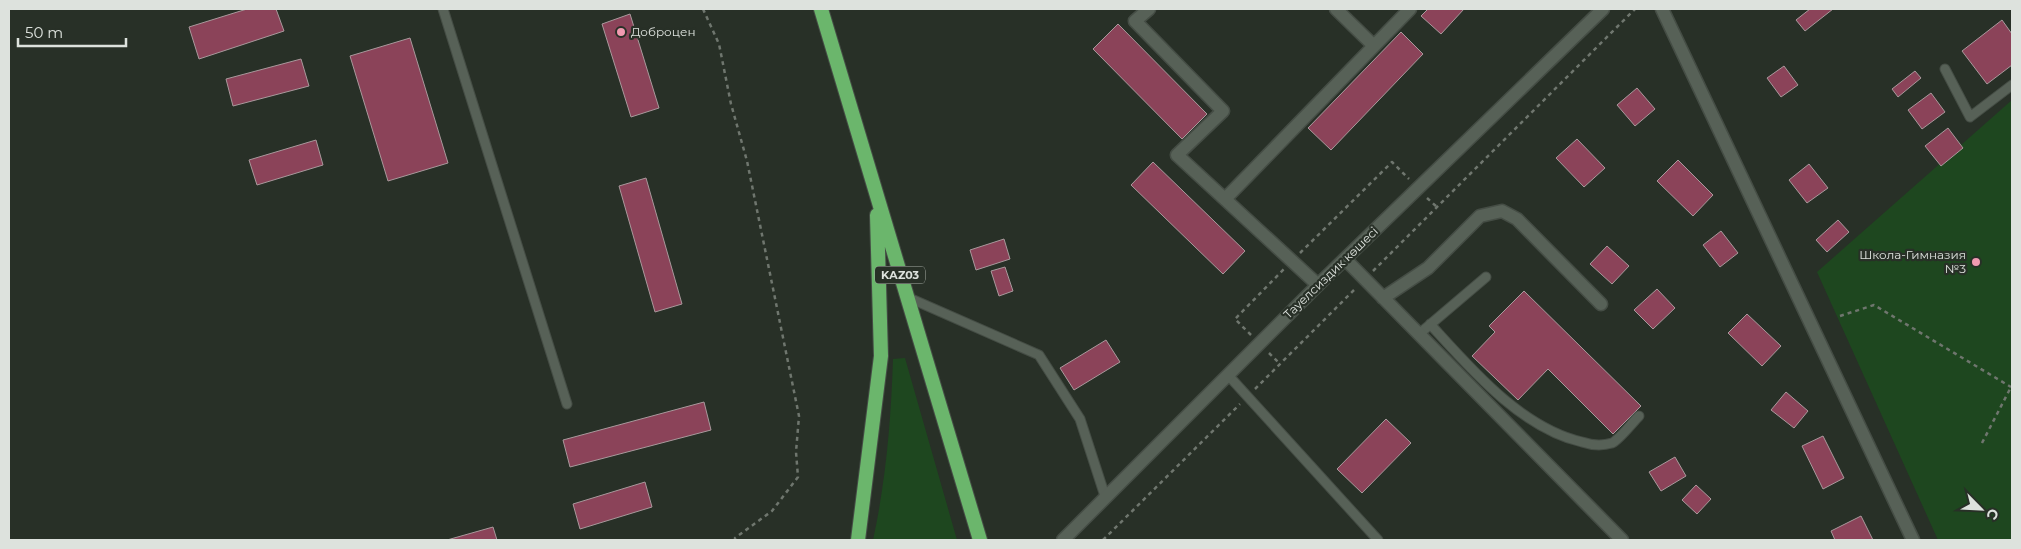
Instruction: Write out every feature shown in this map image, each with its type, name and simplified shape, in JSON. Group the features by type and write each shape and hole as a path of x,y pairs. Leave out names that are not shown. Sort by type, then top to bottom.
{"highway":[{"name":"KАZ03","path":"820,9 980,540"},
{"name":"KАZ03","path":"858,540 881,356 876,194"}],"street":[{"path":"1149,9 1135,21 1223,111 1177,155 1318,285"},
{"path":"1336,9 1374,46"},
{"path":"1225,199 1410,9"},
{"name":"Тауелсиздик көшесі","path":"1063,540 1318,285 1603,9"},
{"path":"1662,9 1913,540"},
{"path":"1383,298 1428,268 1480,216 1502,211 1517,219 1601,304"},
{"path":"1345,259 1622,540"}],"lane":[{"path":"443,9 567,404"},
{"path":"1945,69 1970,117 2012,85"},
{"path":"1419,334 1486,277"},
{"path":"907,296 1039,355 1080,419 1106,496"},
{"path":"1430,324 1481,378 1533,422 1562,438 1592,445 1613,442 1639,416"},
{"path":"1228,375 1378,540"}],"path":[{"path":"703,9 719,44 731,104 747,161 799,416 796,452 798,477 772,511 735,540"},
{"path":"1280,364 1235,319 1292,261 1392,162 1437,207"},
{"path":"1840,316 1874,305 2012,387 1982,443"}],"green space":[{"path":"2012,100 2012,540 1938,540 1817,272"},
{"path":"905,358 957,540 873,540 887,450 893,359"}],"building":[{"path":"247,9 276,9 284,31 199,59 189,27"},
{"path":"1428,9 1464,9 1441,34 1421,16"},
{"path":"1810,9 1833,9 1805,31 1796,20"},
{"path":"630,14 659,108 631,117 602,24"},
{"path":"2002,20 2012,34 2012,65 1987,84 1962,51"},
{"path":"1118,24 1207,114 1182,139 1093,49"},
{"path":"1401,32 1423,54 1331,150 1308,128"},
{"path":"410,38 448,163 388,181 350,56"},
{"path":"301,59 309,86 233,106 226,79"},
{"path":"1784,66 1798,85 1781,97 1767,78"},
{"path":"1915,71 1921,78 1898,97 1892,89"},
{"path":"1637,88 1655,109 1635,126 1617,105"},
{"path":"1931,93 1945,112 1922,129 1908,110"},
{"path":"1948,128 1963,148 1941,166 1925,146"},
{"path":"1577,139 1605,168 1584,187 1556,158"},
{"path":"316,140 323,165 257,185 249,160"},
{"path":"1678,160 1713,195 1693,216 1657,181"},
{"path":"1153,162 1245,251 1223,274 1131,185"},
{"path":"1809,164 1828,188 1807,203 1789,180"},
{"path":"646,178 682,304 655,312 619,186"},
{"path":"1838,220 1849,232 1827,252 1816,240"},
{"path":"1721,231 1738,253 1720,267 1703,245"},
{"path":"1004,239 1010,259 976,270 970,250"},
{"path":"1607,246 1629,266 1612,284 1590,264"},
{"path":"1005,267 1013,291 999,296 991,271"},
{"path":"1657,289 1675,308 1653,329 1634,310"},
{"path":"1524,291 1641,406 1613,434 1548,369 1518,400 1472,356 1495,332 1489,326"},
{"path":"1747,314 1781,346 1762,366 1728,333"},
{"path":"1106,340 1120,362 1074,390 1060,368"},
{"path":"1786,392 1808,411 1794,428 1771,410"},
{"path":"704,402 711,430 570,467 563,440"},
{"path":"1386,419 1411,443 1362,493 1337,469"},
{"path":"1823,436 1844,478 1823,489 1802,446"},
{"path":"1675,457 1686,476 1661,491 1649,472"},
{"path":"645,482 652,507 580,529 573,504"},
{"path":"1696,485 1711,499 1697,514 1682,500"},
{"path":"1861,516 1873,540 1835,540 1831,531"},
{"path":"493,527 497,540 447,540"}],"place":[{"name":"Доброцен","path":"621,32"},
{"name":"Школа-Гимназия №3","path":"1976,262"}]}
